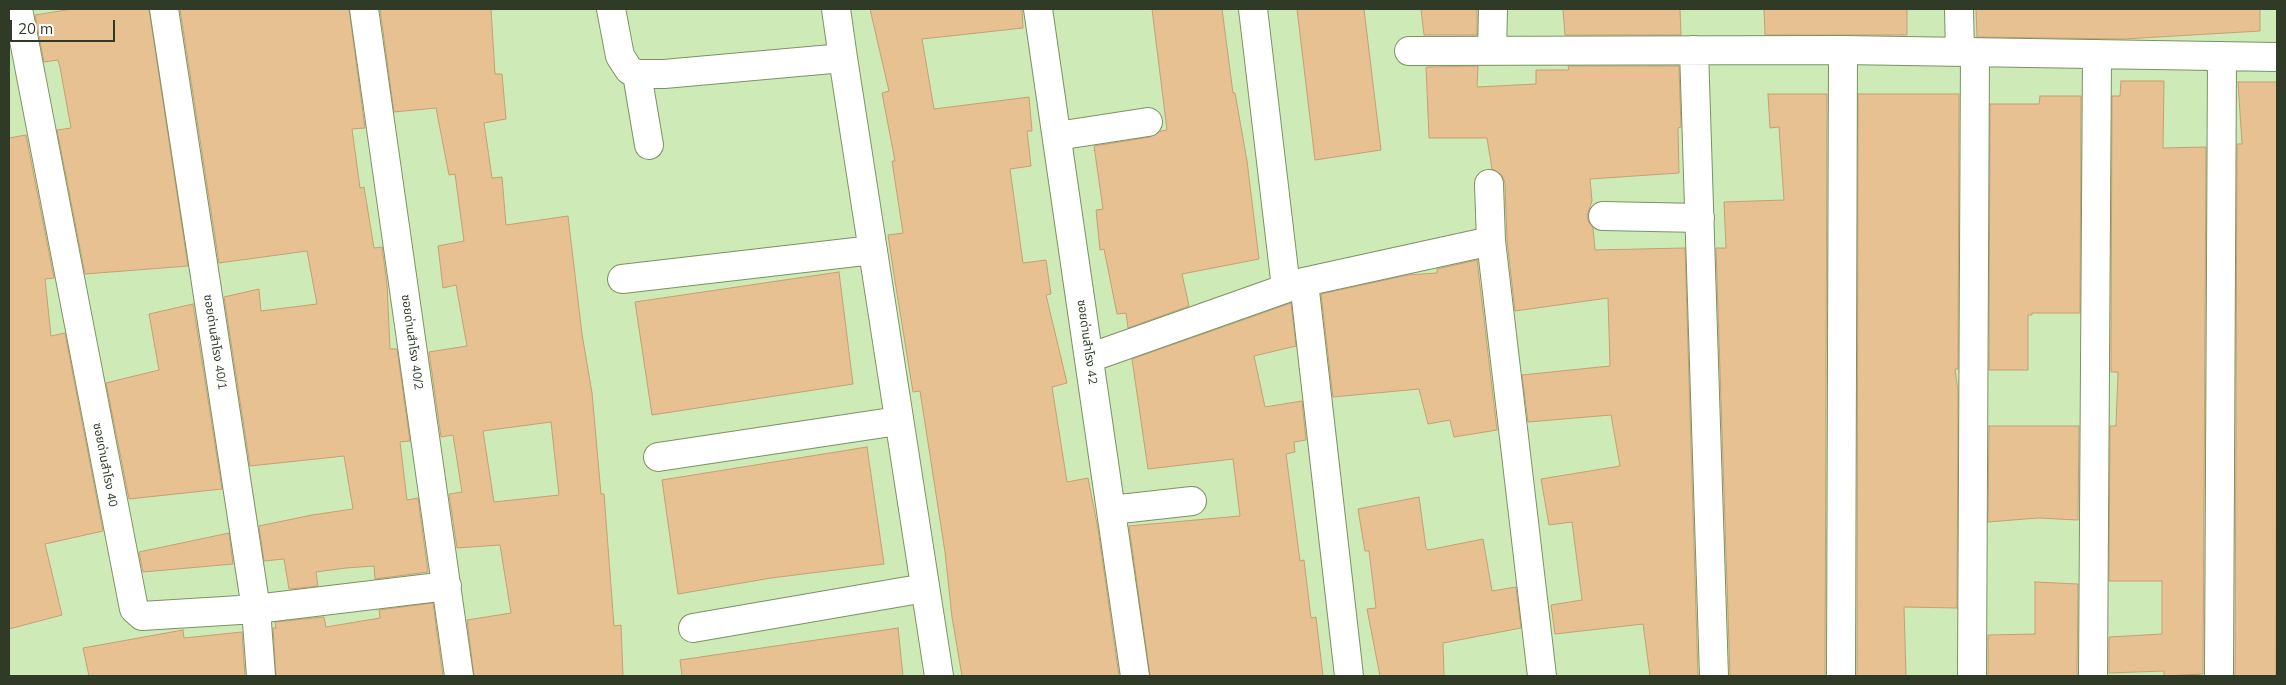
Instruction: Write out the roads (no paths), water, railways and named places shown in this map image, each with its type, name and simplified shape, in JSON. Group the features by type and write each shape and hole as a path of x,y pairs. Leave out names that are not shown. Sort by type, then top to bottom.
{"street":[{"name":"ซอยด่านสำโรง 40","path":"18,9 134,608 142,616 256,608 447,586"},
{"name":"ซอยด่านสำโรง 40/1","path":"164,9 256,608 261,676"},
{"name":"ซอยด่านสำโรง 40/2","path":"364,9 459,676"},
{"path":"611,9 620,56 629,70 637,74 664,74 843,58"},
{"path":"836,9 898,421 939,676"},
{"name":"ซอยด่านสำโรง 42","path":"1038,9 1135,676"},
{"path":"1253,9 1295,285 1349,676"},
{"path":"1492,51 1493,9"},
{"path":"1959,9 1967,52 1972,676"},
{"path":"1694,50 1714,676"},
{"path":"1409,51 1843,50 2277,57"},
{"path":"1841,676 1843,50"},
{"path":"2093,676 2097,54"},
{"path":"2219,676 2222,56"},
{"path":"637,74 649,145"},
{"path":"1057,136 1148,122"},
{"path":"1489,184 1491,241 1542,676"},
{"path":"1603,216 1700,218"},
{"path":"1089,358 1295,285 1491,241"},
{"path":"622,279 872,250"},
{"path":"658,457 898,421"},
{"path":"1111,510 1192,501"},
{"path":"693,628 925,588"}]}
